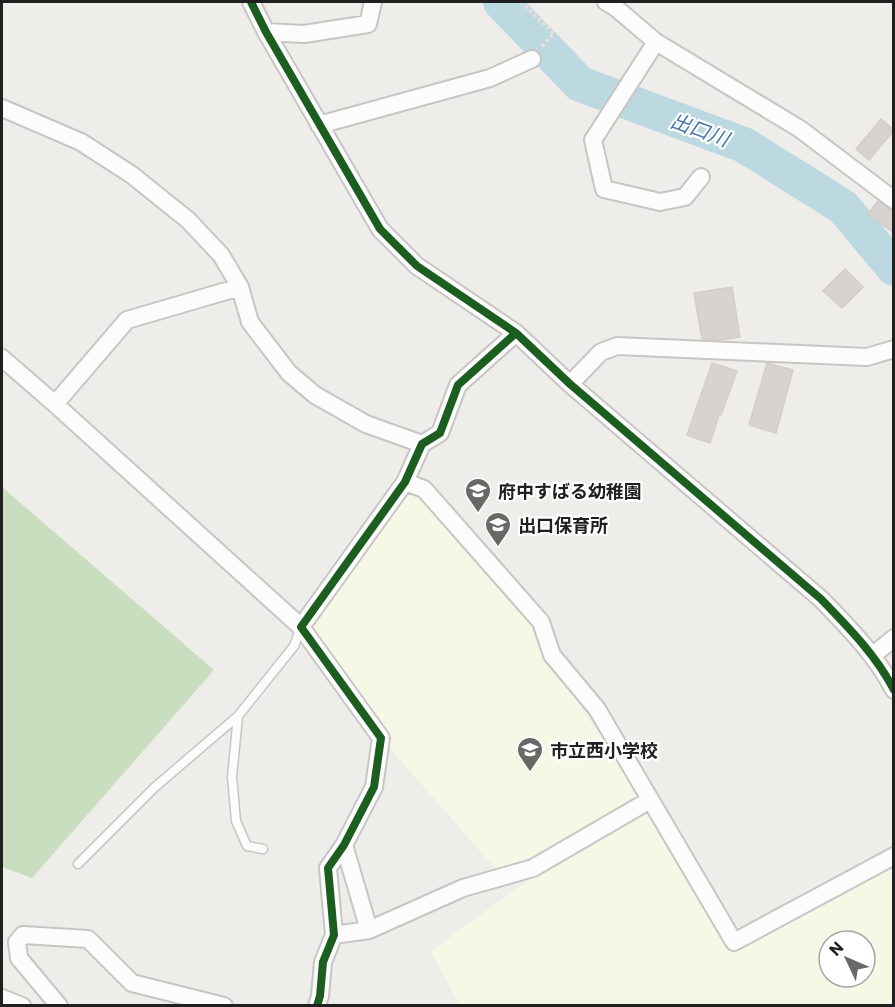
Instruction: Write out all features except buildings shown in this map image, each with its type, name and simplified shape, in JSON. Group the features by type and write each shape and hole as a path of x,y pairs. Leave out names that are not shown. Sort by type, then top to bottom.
{"street":[{"path":"251,2 380,229 417,266 516,333 570,384 821,599 857,636 886,675 894,690"},
{"path":"266,32 304,34 368,24 373,2"},
{"path":"614,4 656,42 800,129 894,200"},
{"path":"656,42 593,140 604,189 660,202 685,197 701,177"},
{"path":"319,124 490,78 532,59"},
{"path":"2,108 81,142 132,175 188,220 221,255 240,287 250,322 289,374 315,395 366,424 422,444"},
{"path":"55,404 127,320 240,287"},
{"path":"301,627 405,482 422,444 440,433 458,385 516,333"},
{"path":"570,384 601,352 616,346 867,357 894,349"},
{"path":"2,358 301,627 381,738 374,787 344,845 328,868 334,935 323,962 317,1005"},
{"path":"405,482 424,489 542,622 552,655 597,709 734,942 894,856"},
{"path":"872,656 894,638"},
{"path":"334,935 369,930 463,888 533,868 650,800"},
{"path":"344,845 369,930"},
{"path":"59,1005 19,958 17,942 23,935 88,939 132,983 224,1005"},
{"path":"2,998 22,1005"}],"lane":[{"path":"78,864 155,787 238,716 294,646 301,627"},
{"path":"238,716 232,777 236,821 247,846 263,849"}],"path":[{"path":"521,2 554,33"}],"shaded area":[{"path":"405,482 424,489 541,622 552,655 585,714 650,800 733,942 893,856 893,1005 459,1005 431,951 528,880 637,809 533,868 494,867 381,738 301,627"}],"green space":[{"path":"2,487 214,670 32,878 2,867"}],"waterway":[{"name":"出口川","path":"501,2 580,84 744,145 843,207 894,268"}],"cycle path":[{"path":"251,2 380,229 417,266 516,333 570,384 821,599 870,653 894,690"},
{"path":"317,1006 323,962 334,935 328,868 344,845 374,787 381,738 301,627 405,482 422,444 440,433 458,385 516,333"}],"place":[{"name":"府中すばる幼稚園","path":"478,514"},
{"name":"出口保育所","path":"498,548"},
{"name":"市立西小学校","path":"530,773"}]}
